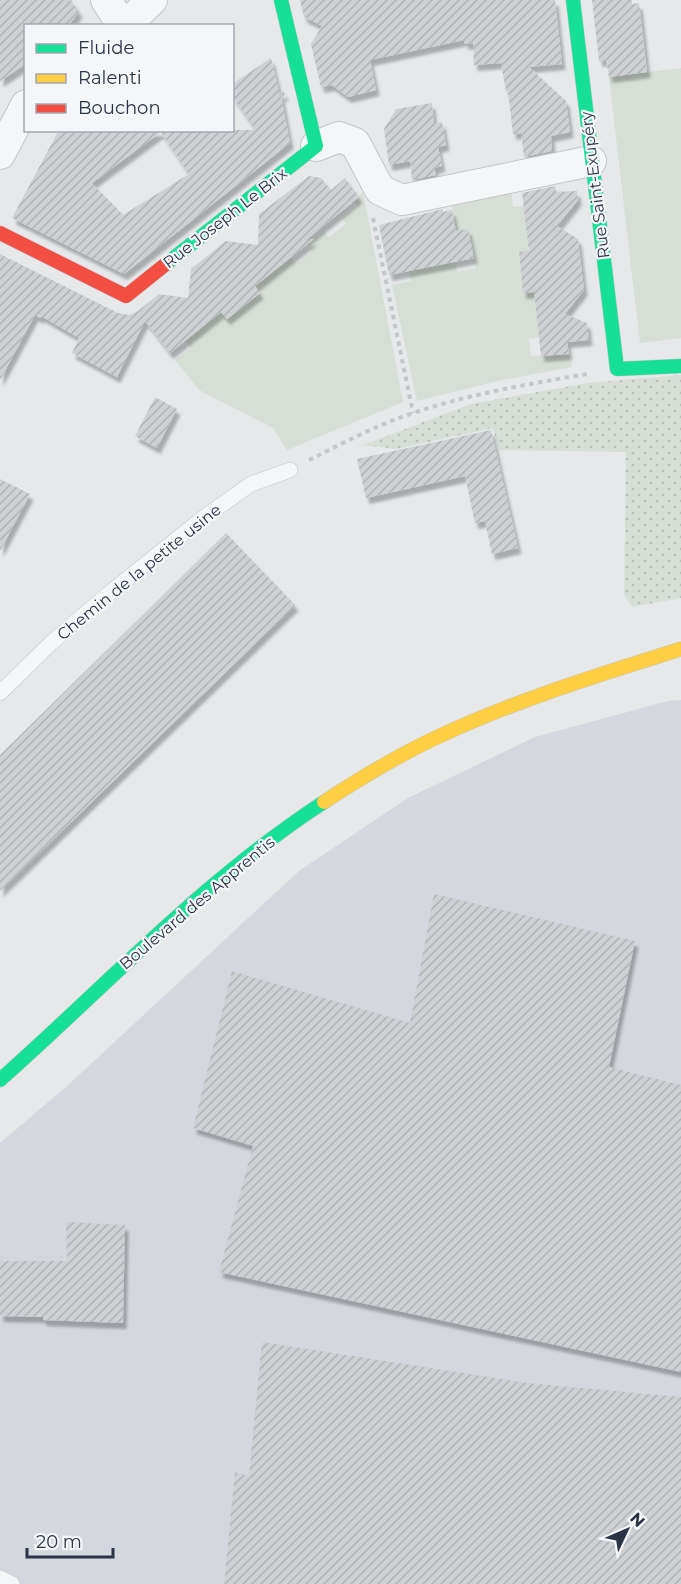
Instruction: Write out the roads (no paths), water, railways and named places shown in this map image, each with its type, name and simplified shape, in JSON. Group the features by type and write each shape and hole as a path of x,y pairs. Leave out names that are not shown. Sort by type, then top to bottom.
{"street":[{"path":"106,0 142,12"},
{"path":"281,0 316,146 339,137 355,143 380,190 402,200 591,161"},
{"name":"Rue Saint-Exupéry","path":"573,0 616,369 681,366"},
{"path":"0,120 24,105"},
{"path":"0,154 24,108"},
{"name":"Rue Joseph Le Brix","path":"0,233 126,296 316,146"},
{"name":"Boulevard des Apprentis","path":"0,1080 166,926 248,855 332,796 423,744 469,723 599,675 681,649"}],"lane":[{"name":"Chemin de la petite usine","path":"0,693 112,591 203,518 251,484 290,470"},
{"path":"0,1578 12,1584"}]}
